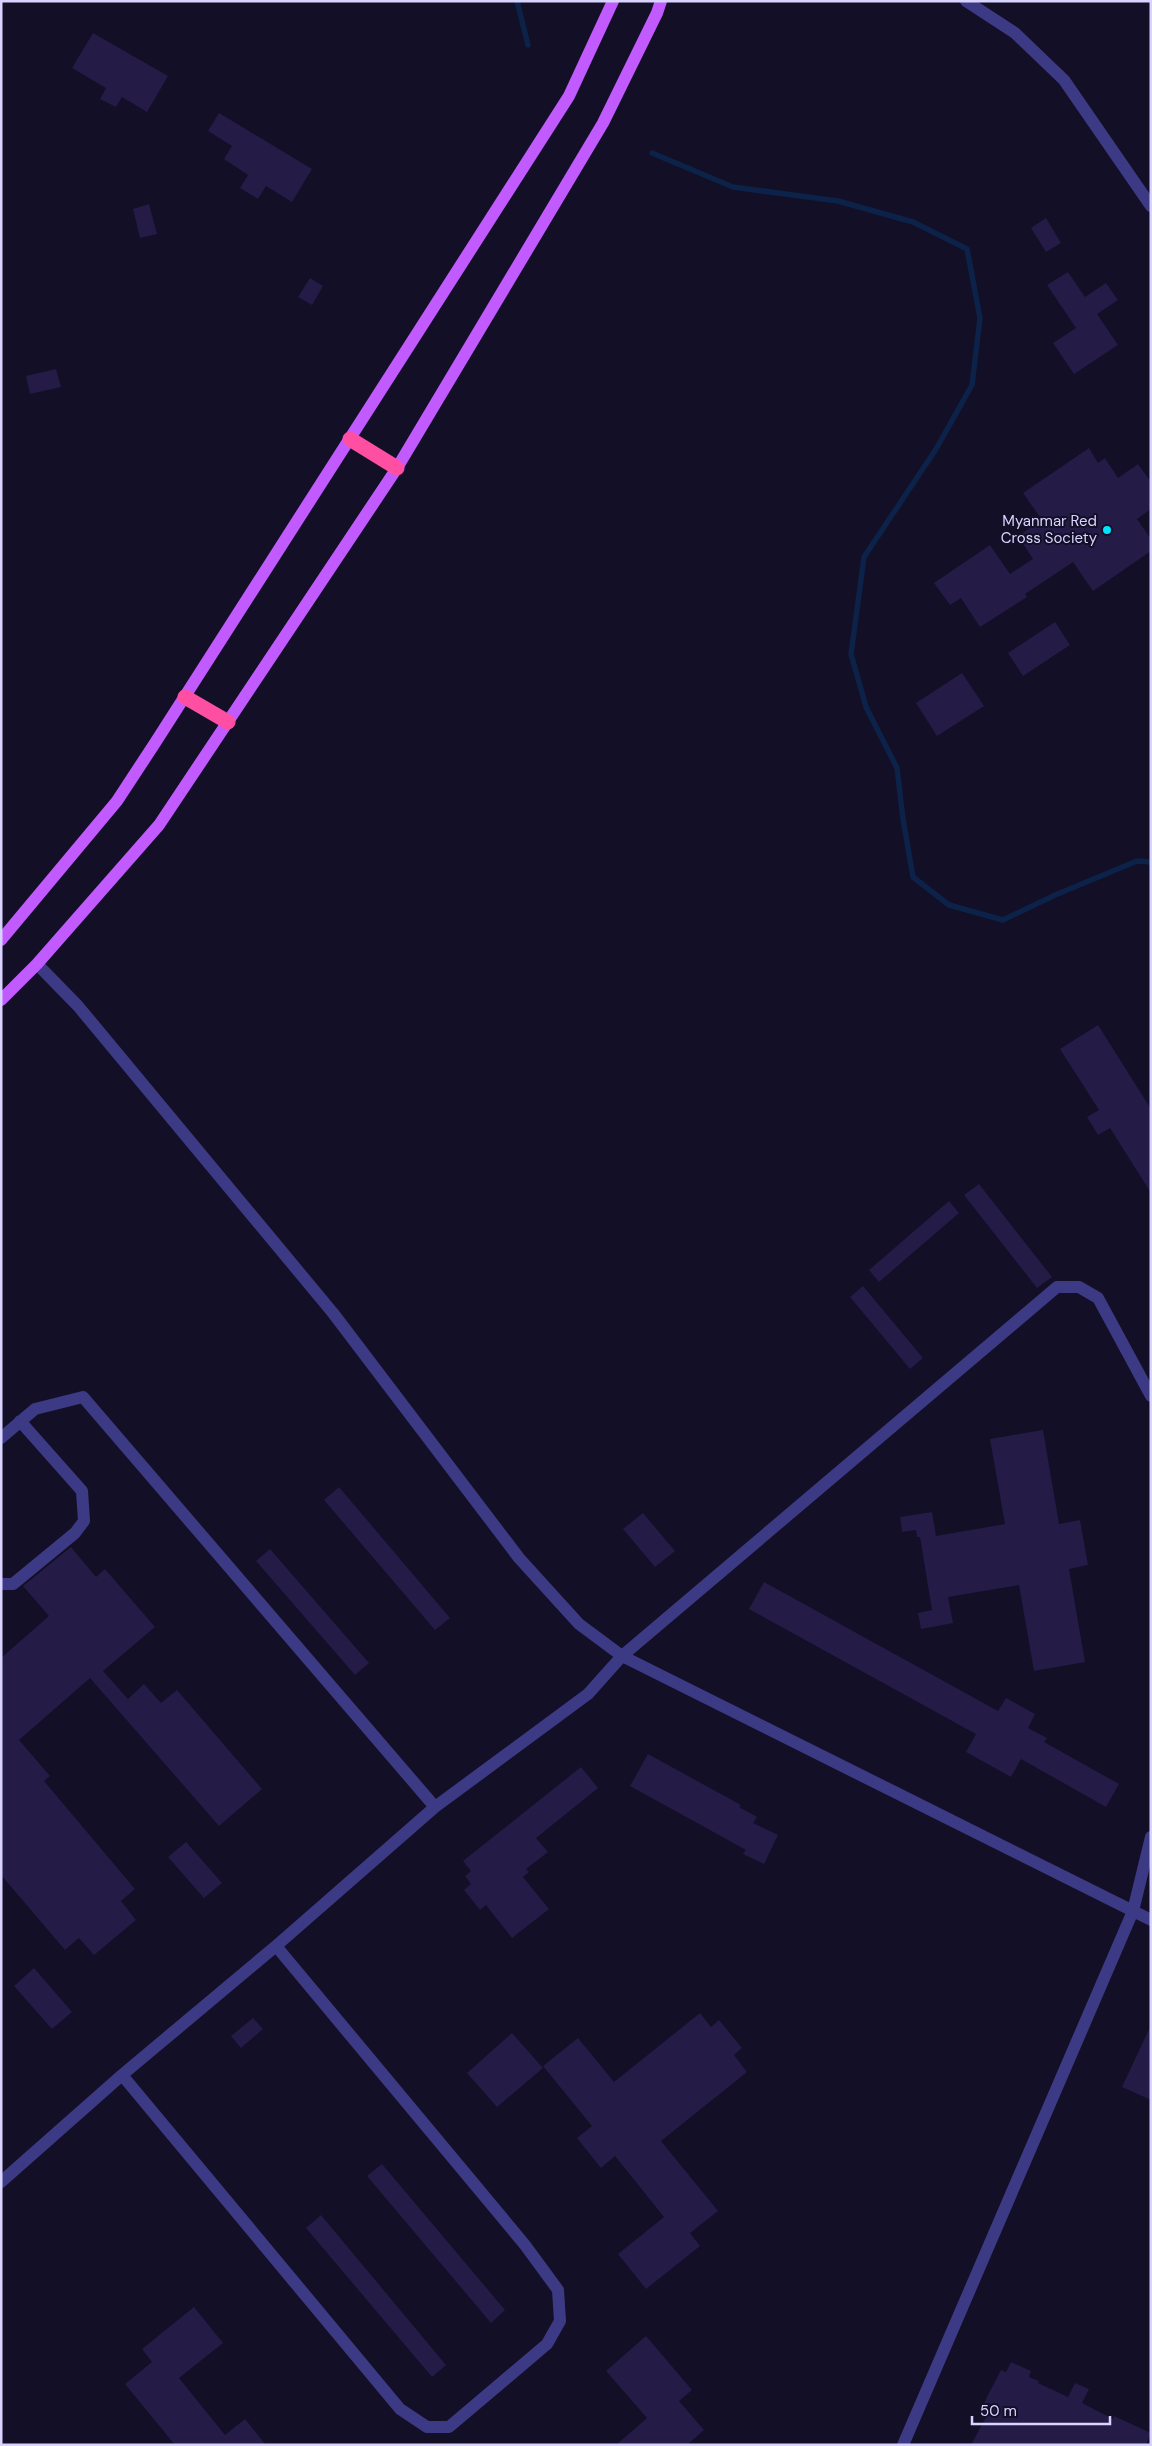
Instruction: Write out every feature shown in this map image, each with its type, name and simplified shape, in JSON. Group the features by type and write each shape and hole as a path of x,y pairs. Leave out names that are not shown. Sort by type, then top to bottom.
{"highway":[{"path":"350,439 397,468"},
{"path":"184,697 228,722"}],"main road":[{"path":"1,940 117,801 569,96 613,1"},
{"path":"1,1000 37,964 159,826 397,468 603,123 658,13 661,1"}],"street":[{"path":"966,1 1015,33 1064,80 1151,206"},
{"path":"37,964 78,1006 333,1313 519,1558 579,1624 622,1656 1151,1920"},
{"path":"1,2182 122,2074 276,1946 436,1807 588,1694 622,1656 1057,1287 1079,1287 1098,1298 1151,1396"},
{"path":"1,1438 35,1409 84,1397 436,1807"},
{"path":"1,1584 13,1584 75,1533 84,1521 82,1491 20,1421"},
{"path":"903,2445 1133,1911 1151,1837"},
{"path":"122,2074 400,2409 427,2427 448,2427 546,2344 560,2322 558,2290 526,2245 276,1946"}],"building":[{"path":"93,33 168,76 147,112 122,97 116,107 100,99 106,88 72,68"},
{"path":"219,113 312,169 292,202 266,186 258,199 240,188 248,175 224,159 232,146 208,131"},
{"path":"149,204 157,234 140,238 133,209"},
{"path":"1046,218 1061,243 1046,252 1031,228"},
{"path":"1068,272 1085,297 1106,283 1118,300 1097,314 1118,345 1074,374 1053,343 1076,328 1047,285"},
{"path":"310,278 323,286 312,305 298,297"},
{"path":"56,369 61,387 30,394 26,376"},
{"path":"1089,448 1098,463 1105,458 1118,478 1138,464 1151,482 1151,509 1137,519 1151,539 1151,551 1093,591 1073,562 1025,594 1027,597 980,627 961,598 950,605 934,583 990,545 1010,574 1033,559 1018,536 1042,520 1023,493"},
{"path":"1055,622 1070,645 1023,676 1008,653"},
{"path":"962,673 984,706 937,736 916,703"},
{"path":"1098,1025 1151,1109 1151,1193 1110,1128 1098,1135 1087,1117 1099,1110 1060,1049"},
{"path":"979,1184 1052,1277 1037,1288 964,1195"},
{"path":"949,1201 959,1213 879,1282 869,1270"},
{"path":"863,1286 923,1358 910,1369 850,1297"},
{"path":"1043,1430 1059,1524 1080,1520 1088,1565 1069,1569 1085,1662 1034,1671 1019,1585 948,1597 953,1623 921,1629 918,1613 932,1610 920,1537 917,1537 916,1530 902,1532 900,1517 932,1512 936,1536 1005,1524 990,1439"},
{"path":"339,1487 450,1618 435,1630 324,1500"},
{"path":"643,1513 675,1551 655,1567 623,1529"},
{"path":"71,1547 96,1577 105,1569 155,1627 103,1671 128,1699 144,1684 161,1703 177,1690 262,1789 219,1826 90,1678 19,1740 50,1776 44,1781 135,1889 121,1901 136,1920 94,1955 79,1938 65,1950 1,1875 1,1658 49,1616 23,1586"},
{"path":"270,1549 369,1663 355,1675 256,1561"},
{"path":"764,1582 998,1711 1006,1698 1035,1714 1028,1728 1047,1738 1044,1742 1119,1784 1106,1807 1021,1759 1011,1777 966,1752 976,1734 749,1609"},
{"path":"648,1754 741,1805 739,1807 757,1817 753,1823 778,1835 764,1864 743,1854 746,1850 630,1786"},
{"path":"581,1767 598,1788 536,1838 548,1852 526,1869 529,1872 523,1877 549,1909 512,1938 486,1905 480,1910 464,1890 471,1884 465,1876 471,1871 463,1861"},
{"path":"186,1842 222,1883 204,1898 168,1857"},
{"path":"34,1968 72,2012 52,2029 14,1986"},
{"path":"700,2013 711,2027 719,2020 742,2048 734,2055 747,2072 661,2141 718,2211 690,2233 700,2246 646,2289 618,2254 664,2217 615,2156 601,2168 577,2138 592,2126 543,2066 578,2038 614,2082"},
{"path":"253,2018 263,2029 241,2048 231,2036"},
{"path":"1151,2025 1151,2100 1122,2087"},
{"path":"512,2033 543,2068 497,2107 467,2073"},
{"path":"382,2164 505,2310 491,2323 367,2176"},
{"path":"321,2215 446,2365 432,2377 306,2228"},
{"path":"194,2307 223,2343 179,2378 225,2435 245,2419 266,2445 175,2445 125,2384 152,2362 142,2349"},
{"path":"646,2336 692,2390 679,2401 704,2430 687,2445 616,2445 647,2418 606,2371"},
{"path":"1011,2362 1031,2371 1029,2377 1039,2381 1038,2383 1068,2397 1075,2383 1089,2389 1082,2403 1113,2419 1114,2416 1151,2433 1146,2445 971,2445 987,2415 980,2412 988,2395 1001,2370 1006,2372"}],"waterway":[{"path":"517,1 528,45"},
{"path":"652,153 733,187 838,201 913,222 967,249 980,318 972,385 936,449 864,557 851,654 866,707 897,768 913,877 949,905 1003,920 1055,895 1137,861 1151,862"}],"place":[{"name":"Myanmar Red Cross Society","path":"1107,530"}]}
